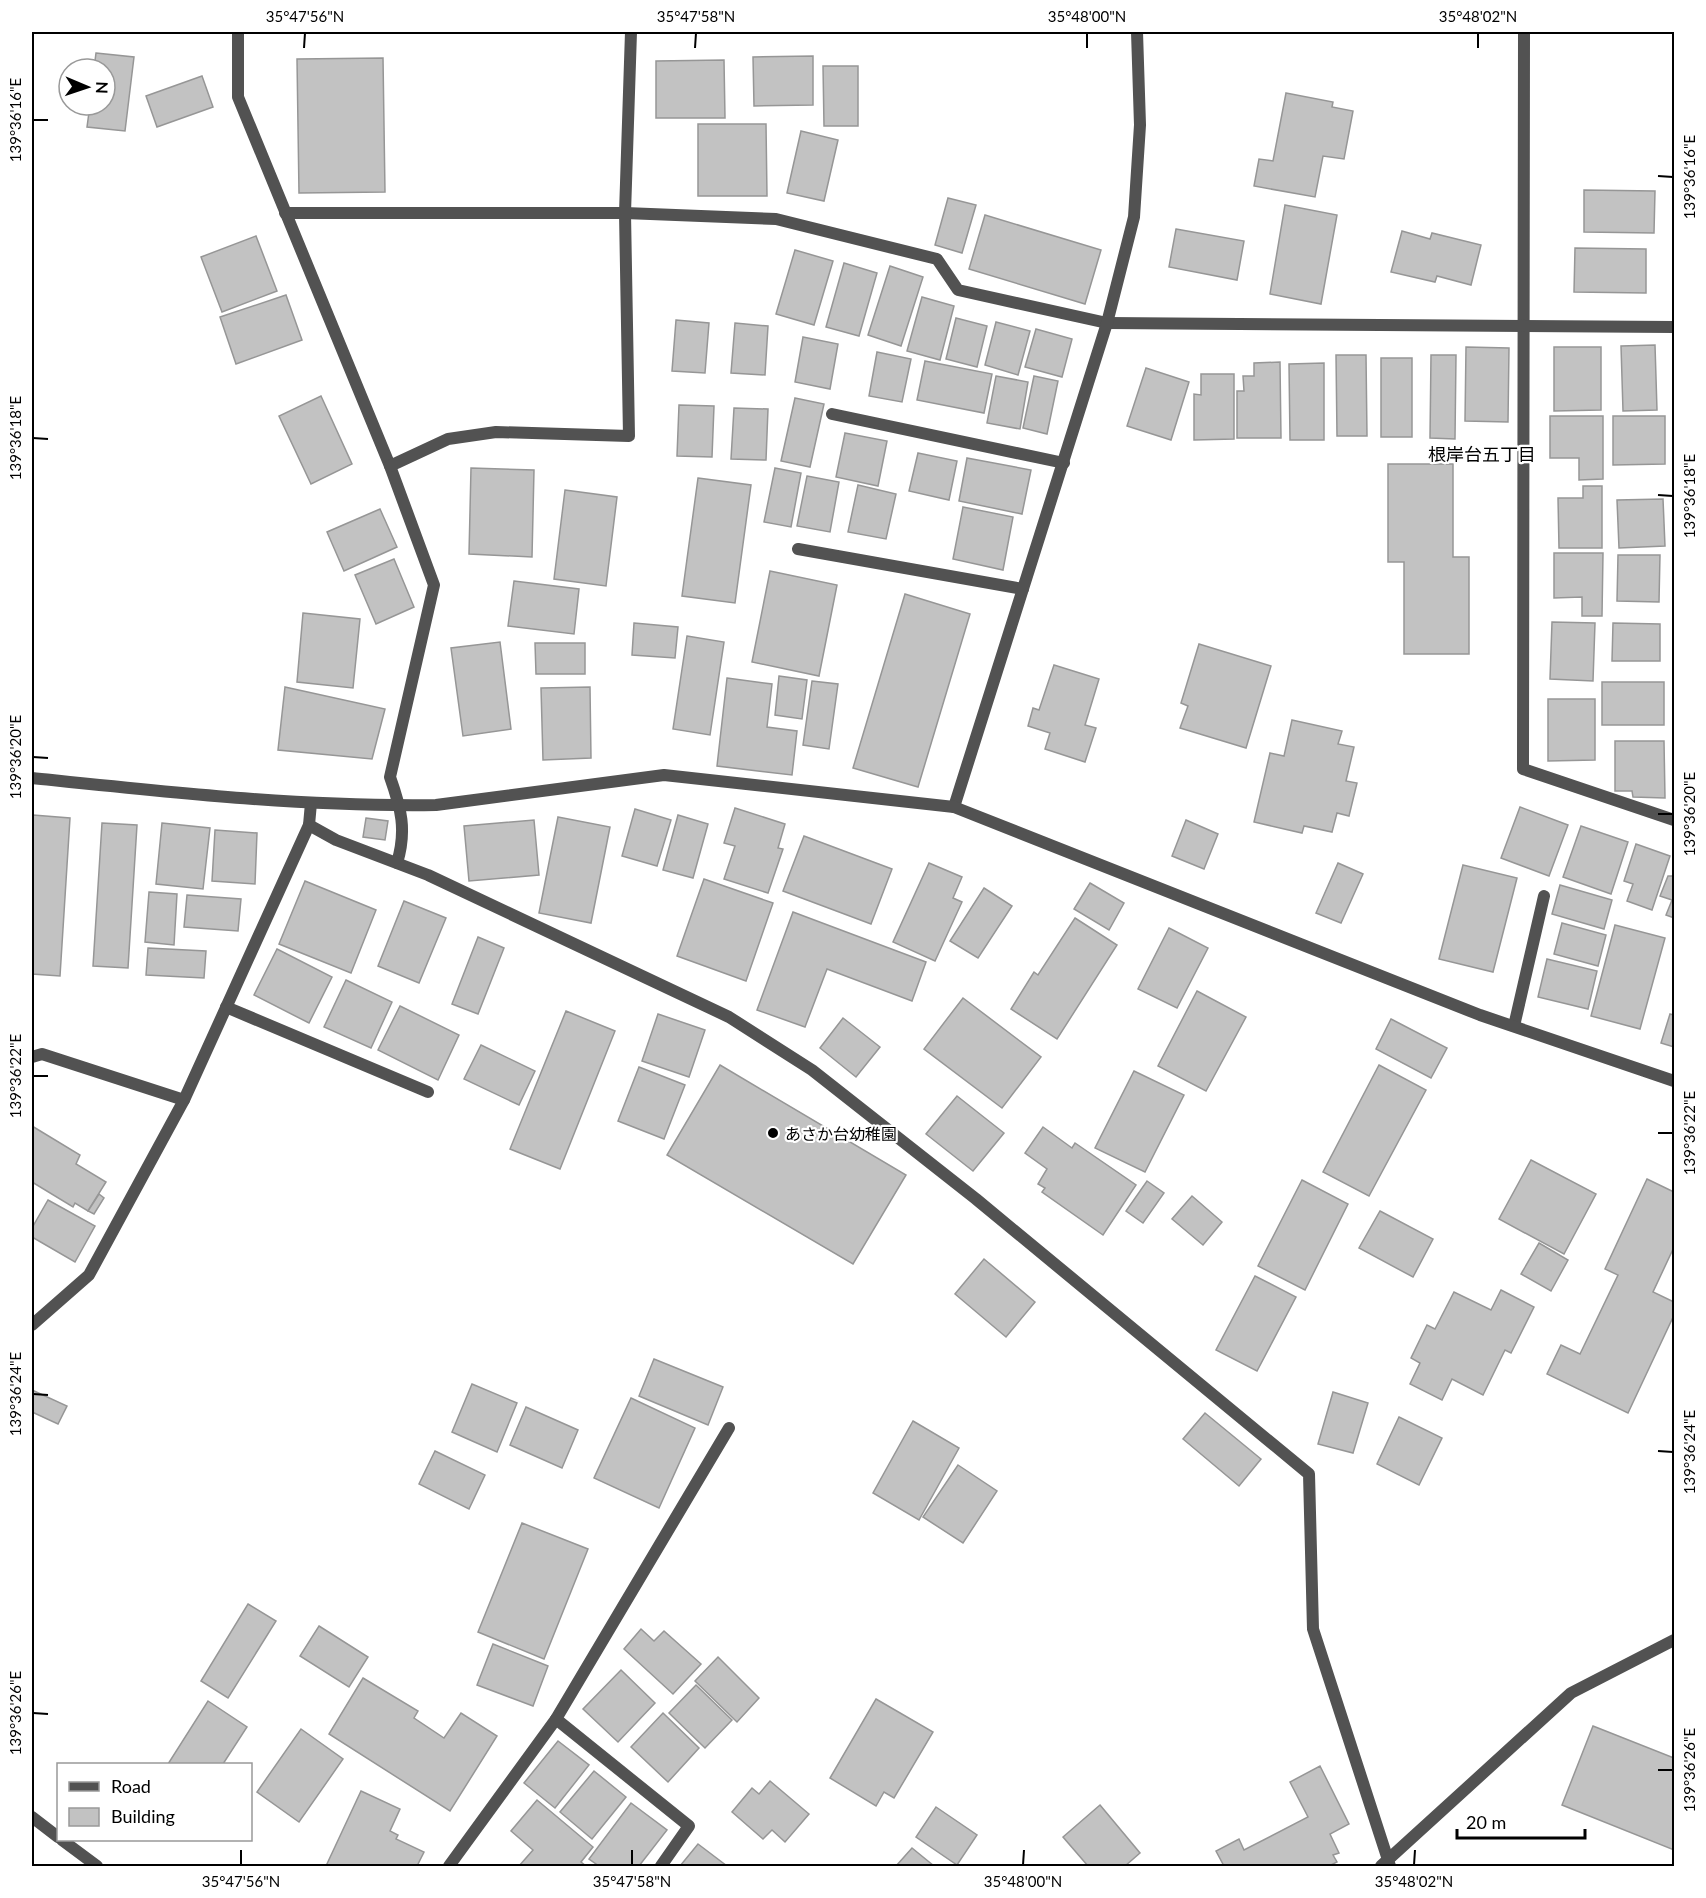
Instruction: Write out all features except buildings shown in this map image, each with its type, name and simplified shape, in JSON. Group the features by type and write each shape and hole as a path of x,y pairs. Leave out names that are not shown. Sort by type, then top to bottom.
{"street":[{"path":"238,32 238,97 390,466 434,585 390,777 400,806 404,841 397,863"},
{"path":"390,466 448,439 496,432 629,436 625,213 631,32"},
{"path":"954,807 1107,323 1134,217 1140,125 1137,32"},
{"path":"1524,32 1526,325 1523,769 1674,820"},
{"path":"285,213 625,213 776,219 937,259 958,290 1107,323 1674,327"},
{"path":"832,414 1064,463"},
{"path":"798,549 1023,589"},
{"path":"32,778 192,795 400,806 436,805 664,775 954,807 1514,1026 1674,1081"},
{"path":"32,1325 89,1275 184,1100 309,825 311,802"},
{"path":"309,825 336,840 397,863 729,1017 812,1070 976,1199 1309,1474 1313,1629 1386,1865 1571,1693 1674,1640"},
{"path":"1514,1026 1544,896"},
{"path":"226,1007 428,1092"},
{"path":"32,1057 42,1054 184,1100"},
{"path":"449,1866 556,1719 729,1428"},
{"path":"556,1719 689,1826 661,1866"},
{"path":"32,1817 57,1836"},
{"path":"64,1841 97,1866"}],"place":[{"name":"あさか台幼稚園","path":"773,1133"}],"district":[{"name":"根岸台五丁目","path":"1482,454"}]}
